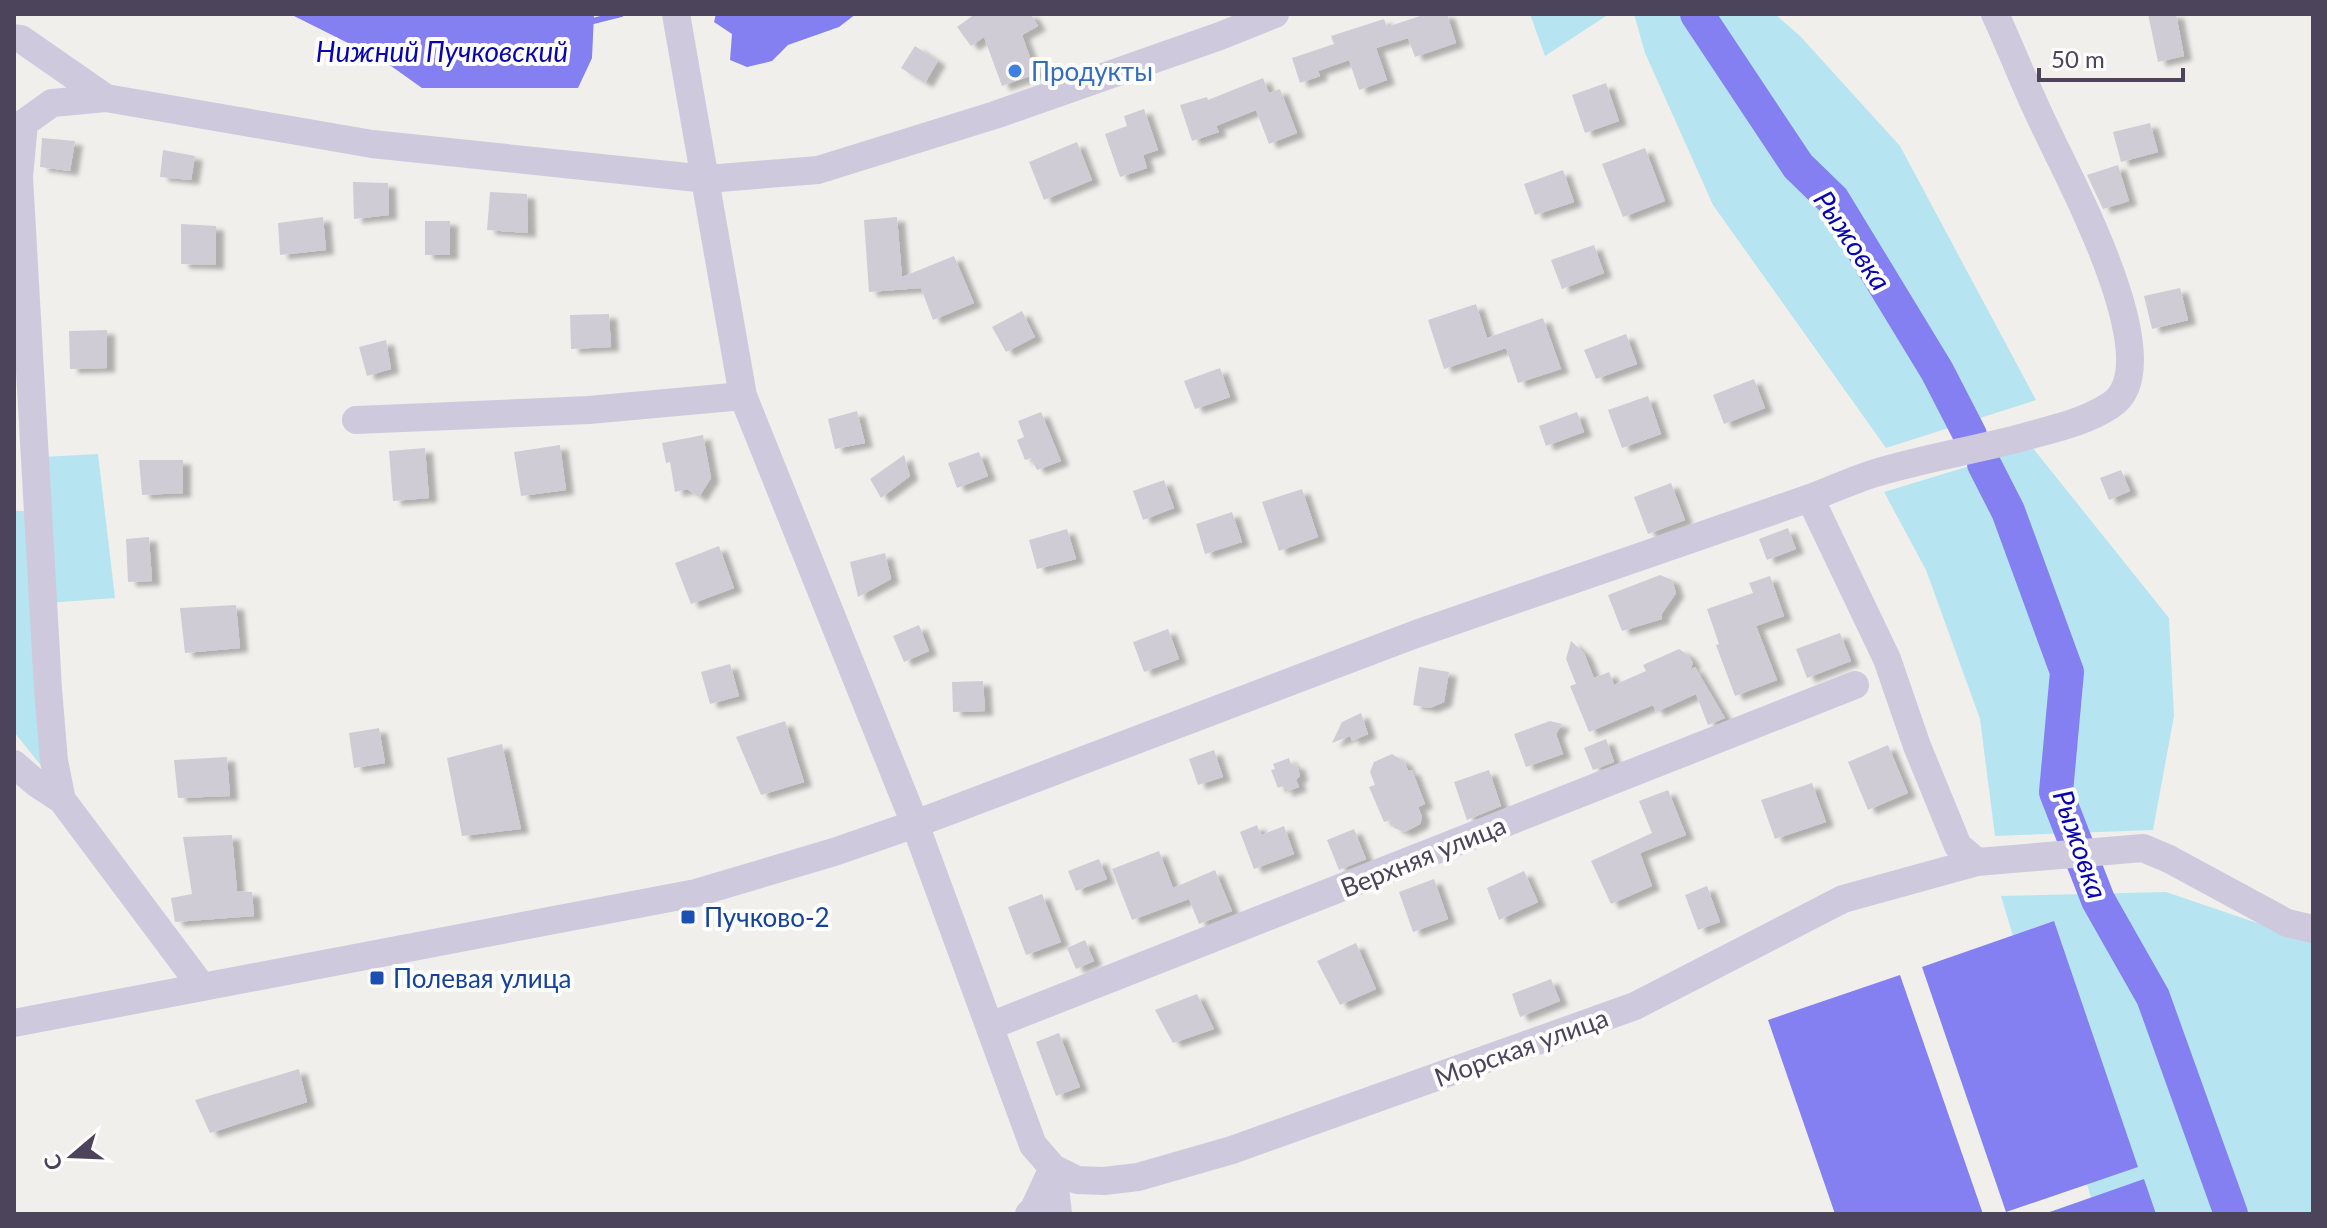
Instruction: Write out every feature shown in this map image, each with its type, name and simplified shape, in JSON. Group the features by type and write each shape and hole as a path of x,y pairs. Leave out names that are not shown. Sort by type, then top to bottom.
{"street":[{"path":"676,14 743,396 915,824 1033,1145 1053,1168 1058,1214"},
{"path":"62,800 54,761 48,689 19,177 24,123 52,103 106,98 372,144 707,179 818,170 995,115 1275,14"},
{"path":"14,1023 696,893 915,824 1416,634 1873,474 2082,420 2114,404 2127,391 2131,366 2116,286 2099,239 1995,14"},
{"path":"14,38 21,39 106,98"},
{"path":"356,420 589,410 743,396"},
{"path":"1810,498 1887,659 1917,746 1958,846 1977,862"},
{"name":"Верхняя улица","path":"990,1026 1855,685"},
{"path":"14,764 62,800 202,987"},
{"name":"Морская улица","path":"1053,1168 1077,1180 1104,1181 1138,1177 1232,1150 1635,1006 1843,899 1977,862 2143,848 2287,923 2313,929"},
{"path":"1029,1214 1053,1168"}],"shaded area":[{"path":"1530,14 1609,14 1545,56"},
{"path":"1634,14 1775,14 1800,36 1900,146 2036,400 1886,448 1713,205 1645,53"},
{"path":"2032,447 2169,618 2174,716 2153,830 1995,836 1980,719 1926,570 1884,492"},
{"path":"98,454 115,598 48,603 42,457"},
{"path":"14,511 26,511 43,768 14,732"},
{"path":"2166,892 2313,942 2313,1214 2096,1214 2001,896"}],"water":[{"name":"Нижний Пучковский","path":"290,14 594,14 592,58 578,88 422,88 384,61"},
{"path":"716,14 856,14 839,27 788,45 772,61 747,67 730,60 732,34 714,22"},
{"path":"2054,921 2138,1167 2006,1212 1922,967"},
{"path":"1900,975 1983,1214 1835,1214 1768,1020"},
{"path":"2144,1179 2156,1214 2044,1214"}],"building":[{"path":"975,14 1031,14 1038,26 1022,35 1036,74 1002,86 984,37 971,46 957,27"},
{"path":"1426,14 1447,14 1456,43 1415,57 1408,38 1376,48 1387,80 1359,90 1349,60 1318,71 1320,76 1300,83 1292,58 1334,44 1331,36 1384,19 1387,27"},
{"path":"2148,14 2176,14 2184,56 2158,62"},
{"path":"915,46 938,61 925,83 901,68"},
{"path":"1263,78 1269,93 1280,89 1297,133 1269,144 1256,110 1216,126 1219,132 1192,141 1180,105 1207,97 1208,100"},
{"path":"1606,83 1619,121 1585,133 1572,95"},
{"path":"1144,109 1158,150 1143,155 1147,168 1120,177 1105,134 1127,126 1124,116"},
{"path":"2150,123 2158,152 2121,162 2113,132"},
{"path":"42,138 75,141 70,171 40,167"},
{"path":"1077,142 1092,180 1044,200 1029,162"},
{"path":"1645,148 1665,201 1623,217 1602,164"},
{"path":"163,150 195,156 191,180 160,177"},
{"path":"2118,165 2129,201 2103,209 2087,175"},
{"path":"1563,170 1574,202 1535,215 1524,184"},
{"path":"353,182 388,183 389,215 354,219"},
{"path":"490,192 527,194 528,233 487,230"},
{"path":"323,217 326,250 280,255 278,223"},
{"path":"897,217 902,277 954,256 974,303 933,320 921,288 869,292 864,220"},
{"path":"425,221 450,221 450,255 425,255"},
{"path":"181,224 216,226 216,265 181,264"},
{"path":"1594,245 1604,273 1562,289 1551,260"},
{"path":"2180,288 2188,320 2152,329 2144,296"},
{"path":"1476,304 1487,338 1543,318 1561,369 1518,383 1506,348 1444,369 1428,320"},
{"path":"1022,311 1035,337 1006,352 992,327"},
{"path":"609,314 611,347 571,349 570,315"},
{"path":"107,330 107,368 70,369 69,331"},
{"path":"1626,334 1637,364 1596,379 1584,350"},
{"path":"386,340 391,369 367,376 359,347"},
{"path":"1220,368 1230,397 1195,409 1184,381"},
{"path":"1754,379 1765,408 1724,424 1713,395"},
{"path":"1648,396 1661,434 1622,448 1608,410"},
{"path":"857,411 865,443 835,449 828,419"},
{"path":"1041,412 1061,461 1037,470 1031,458 1025,460 1017,440 1024,437 1018,421"},
{"path":"1577,412 1584,432 1546,446 1539,426"},
{"path":"703,435 711,478 699,497 687,489 675,492 670,462 666,463 662,443"},
{"path":"560,445 566,490 521,496 514,452"},
{"path":"425,448 429,498 393,501 389,451"},
{"path":"979,452 988,476 957,488 948,463"},
{"path":"904,455 910,476 881,498 870,479"},
{"path":"139,460 183,460 183,493 142,495"},
{"path":"2121,470 2130,491 2109,500 2100,478"},
{"path":"1164,480 1174,508 1143,520 1133,491"},
{"path":"1671,483 1685,520 1648,534 1634,497"},
{"path":"1302,489 1318,537 1279,551 1262,502"},
{"path":"1232,512 1242,542 1205,554 1196,524"},
{"path":"1788,528 1796,549 1767,560 1759,539"},
{"path":"1067,529 1076,559 1037,569 1029,540"},
{"path":"149,537 152,581 128,582 126,539"},
{"path":"719,546 734,588 691,604 675,563"},
{"path":"885,553 891,579 858,597 850,562"},
{"path":"1660,575 1672,580 1676,593 1661,615 1662,619 1622,631 1608,595"},
{"path":"1770,576 1784,616 1756,626 1777,680 1735,696 1716,645 1719,644 1707,609 1753,593 1749,583"},
{"path":"236,605 240,648 185,653 180,608"},
{"path":"919,625 929,651 904,662 893,636"},
{"path":"1168,629 1179,659 1144,672 1133,642"},
{"path":"1840,633 1851,661 1807,678 1796,649"},
{"path":"1571,641 1584,653 1594,678 1609,672 1614,685 1646,671 1643,665 1679,649 1688,655 1693,663 1690,670 1695,667 1725,718 1708,725 1696,694 1656,712 1653,705 1589,732 1570,686 1576,684 1566,659"},
{"path":"730,664 739,696 710,704 701,672"},
{"path":"1419,667 1449,672 1444,702 1430,708 1413,705"},
{"path":"983,681 985,711 953,712 952,682"},
{"path":"1361,713 1368,734 1352,741 1350,736 1332,743 1342,722"},
{"path":"785,721 804,782 761,795 736,737"},
{"path":"1550,721 1562,724 1556,734 1563,754 1526,767 1514,734"},
{"path":"379,728 385,763 354,768 349,733"},
{"path":"1606,739 1614,762 1593,770 1584,748"},
{"path":"502,744 521,829 462,836 447,758"},
{"path":"1888,745 1908,793 1868,810 1848,762"},
{"path":"1214,750 1223,777 1198,785 1189,759"},
{"path":"1392,754 1405,762 1408,771 1412,770 1425,804 1418,807 1422,817 1420,824 1405,832 1394,828 1391,820 1384,822 1369,787 1375,785 1370,772 1374,762"},
{"path":"227,757 230,796 178,798 174,760"},
{"path":"1289,758 1291,764 1297,765 1299,787 1285,792 1283,786 1278,788 1271,770 1275,769 1273,764"},
{"path":"1489,770 1501,806 1467,820 1454,782"},
{"path":"1812,783 1826,822 1775,839 1761,800"},
{"path":"1668,790 1686,835 1640,853 1652,886 1611,904 1591,861 1652,833 1639,801"},
{"path":"1257,825 1261,835 1284,826 1294,854 1254,869 1240,832"},
{"path":"1354,829 1366,859 1339,870 1327,840"},
{"path":"232,835 237,891 252,892 254,916 175,922 171,898 192,894 183,837"},
{"path":"1159,851 1173,888 1215,870 1232,911 1199,924 1189,899 1132,920 1112,869"},
{"path":"1099,859 1107,879 1076,891 1068,871"},
{"path":"1524,871 1538,902 1499,920 1487,888"},
{"path":"1434,879 1448,919 1413,932 1399,892"},
{"path":"1707,886 1720,922 1698,930 1685,895"},
{"path":"1042,894 1061,942 1026,955 1008,907"},
{"path":"1085,940 1094,961 1076,969 1067,948"},
{"path":"1356,943 1376,989 1340,1005 1317,961"},
{"path":"1551,979 1560,1001 1520,1017 1512,994"},
{"path":"1197,994 1214,1029 1173,1043 1155,1010"},
{"path":"1059,1033 1080,1087 1056,1096 1036,1042"},
{"path":"299,1069 307,1102 210,1133 195,1100"}],"waterway":[{"path":"585,20 621,14"},
{"name":"Рыжовка","path":"1697,14 1798,166 1833,200 1937,371 1970,435"},
{"name":"Рыжовка","path":"1984,464 2008,511 2067,672 2056,792 2098,900 2153,997 2231,1214"}],"place":[{"name":"Продукты","path":"1015,71"},
{"name":"Пучково-2","path":"688,917"},
{"name":"Полевая улица","path":"377,978"}]}
